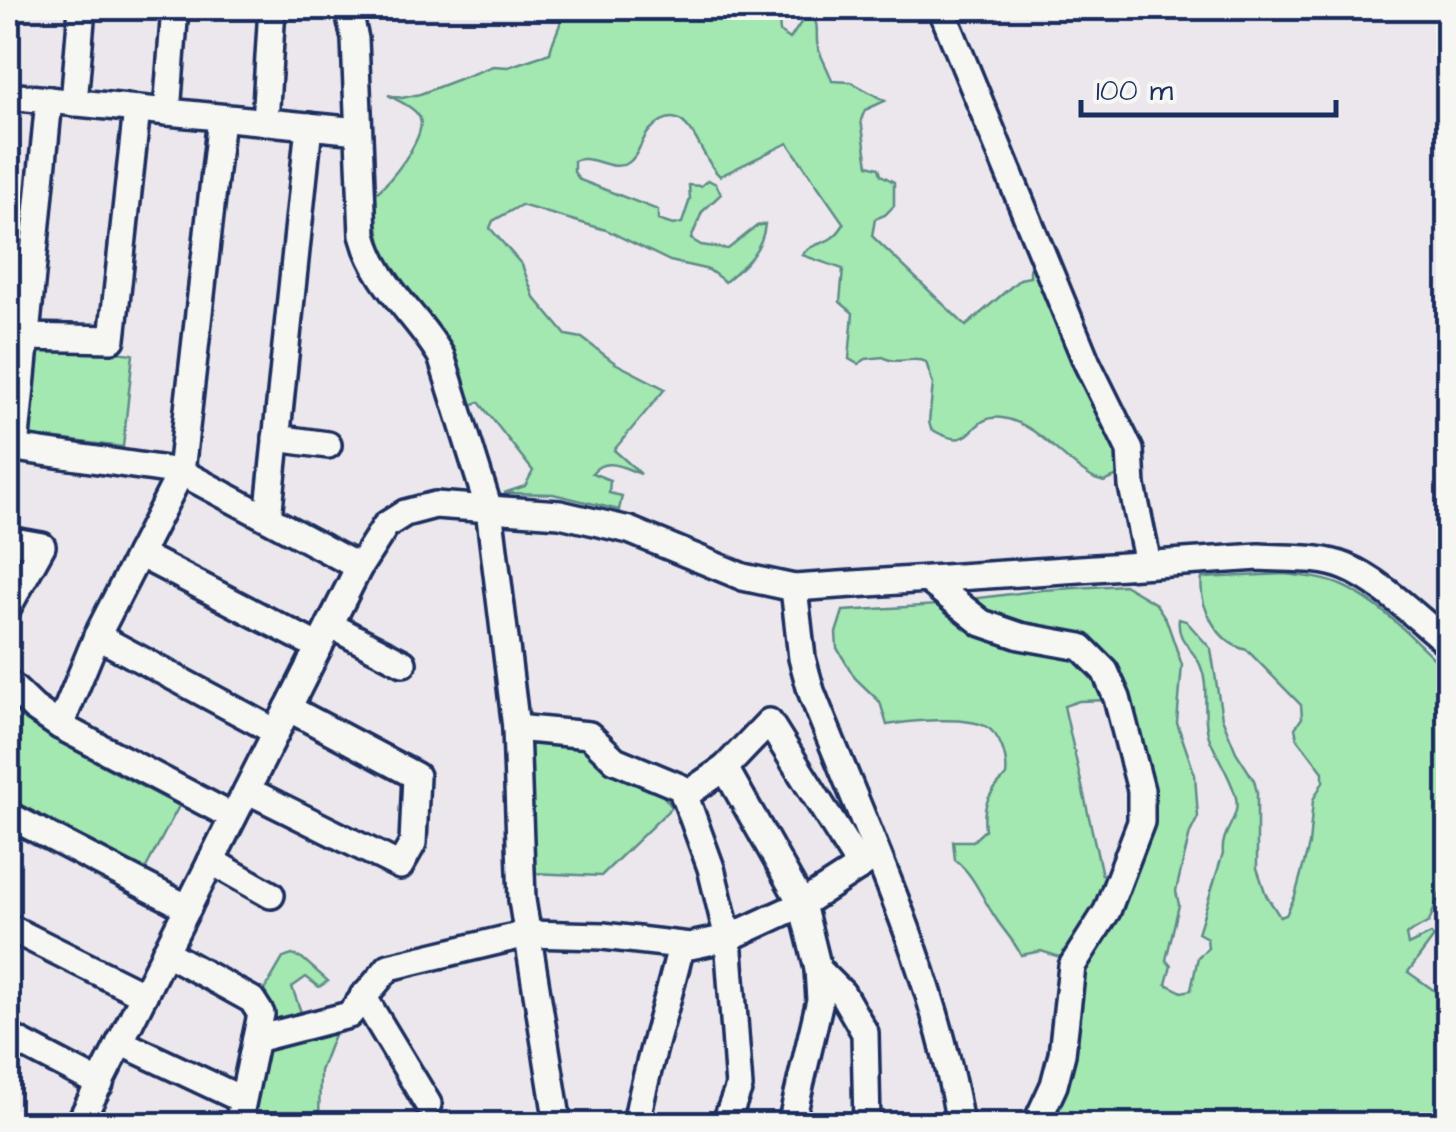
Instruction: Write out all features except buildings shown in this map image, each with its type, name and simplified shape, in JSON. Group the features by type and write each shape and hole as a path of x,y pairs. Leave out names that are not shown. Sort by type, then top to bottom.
{"street":[{"path":"82,8 62,102 11,447 182,472 359,567"},
{"path":"167,112 175,8"},
{"path":"265,122 272,8"},
{"path":"348,8 356,39 363,236 370,261 384,284 428,333 441,356 489,509 516,728 526,934 544,1020 558,1124"},
{"path":"941,8 1087,363 1130,450 1132,486 1148,564"},
{"path":"8,96 358,132"},
{"path":"26,336 112,339 137,109"},
{"path":"60,726 98,636 182,472 220,118"},
{"path":"268,518 310,126"},
{"path":"276,438 328,445"},
{"path":"79,1124 359,567 386,525 405,513 435,505 560,514 629,530 743,577 794,588 1259,557 1320,560 1346,566 1367,578 1448,643"},
{"path":"8,540 42,546 8,607"},
{"path":"139,554 324,636 404,664"},
{"path":"928,580 982,623 1020,636 1082,646 1105,671 1111,684 1142,790 1141,822 1107,912 1072,966 1062,1054 1054,1085 1036,1124"},
{"path":"794,588 802,658 811,691 869,860"},
{"path":"98,636 276,732"},
{"path":"8,682 34,708 60,726 233,817"},
{"path":"247,790 400,866 413,843 416,776 288,708"},
{"path":"684,796 725,768 768,722 893,888 937,1024 960,1124"},
{"path":"516,728 589,735 615,760 682,788 710,868 728,938 739,1088 725,1124"},
{"path":"725,768 802,904 818,969 820,1000 792,1124"},
{"path":"8,815 188,908"},
{"path":"256,1039 349,1015 390,967 526,934 603,936 681,946 728,938 802,904 869,860"},
{"path":"211,862 272,894"},
{"path":"8,927 144,995"},
{"path":"636,1124 681,946"},
{"path":"120,1042 239,1112 262,1014 252,1000 166,952"},
{"path":"818,969 842,993 865,1033 867,1124"},
{"path":"363,996 428,1104"},
{"path":"8,1036 100,1084"}],"green space":[{"path":"563,8 778,8 780,32 790,39 804,18 815,20 818,47 832,81 851,82 885,101 865,110 861,120 868,165 879,168 881,175 894,182 894,206 875,219 872,236 966,326 1020,279 1030,277 1030,265 1041,263 1100,401 1125,473 1104,482 1095,479 1027,427 1002,418 982,422 965,437 946,436 931,429 933,384 926,362 883,357 858,364 849,359 853,313 840,302 843,269 802,255 833,237 844,224 788,143 720,176 691,132 674,118 663,120 650,130 628,163 615,166 581,159 574,161 574,172 580,180 658,210 658,220 673,225 682,223 690,199 689,185 701,186 708,180 716,184 721,194 702,212 691,239 701,245 728,249 765,224 761,242 725,282 709,270 670,261 606,230 521,205 493,221 490,228 522,265 534,297 566,335 582,338 615,363 665,389 614,450 641,474 609,464 592,473 610,480 609,493 622,496 619,510 553,494 504,493 525,486 533,471 479,402 471,405 454,351 388,263 377,221 376,193 405,159 420,127 415,111 388,95 402,98 420,94 493,66 508,67 550,53"},
{"path":"33,342 133,354 123,447 22,435"},
{"path":"1284,574 1330,581 1359,595 1400,625 1448,672 1448,872 1429,922 1406,935 1408,945 1431,934 1434,937 1408,972 1435,991 1448,974 1448,1124 1044,1124 1073,992 1151,818 1122,687 1063,648 1090,666 1110,700 1079,701 1064,706 1102,875 1113,873 1095,914 1066,959 1041,951 1021,955 972,878 955,860 953,841 973,841 985,830 988,800 1006,776 999,741 985,726 964,721 887,725 880,702 855,678 837,648 836,633 843,611 938,605 963,620 971,599 1124,585 1156,604 1166,619 1182,665 1177,723 1195,775 1198,817 1190,833 1176,891 1179,905 1166,960 1171,966 1166,984 1182,992 1191,990 1198,957 1208,948 1207,938 1198,933 1237,802 1209,737 1204,675 1180,634 1179,619 1186,621 1211,649 1222,718 1257,793 1257,868 1266,895 1280,917 1286,915 1309,845 1313,800 1323,782 1323,772 1297,738 1295,728 1302,718 1301,705 1247,650 1219,632 1207,612 1202,589 1202,578"},
{"path":"8,699 68,745 179,806 142,875 8,802"},
{"path":"526,742 589,746 660,792 672,807 601,876 532,873"},
{"path":"283,958 302,958 328,981 319,987 306,977 292,987 302,1015 268,1029 261,996"},
{"path":"338,1024 320,1071 319,1124 248,1124 264,1046"}]}
